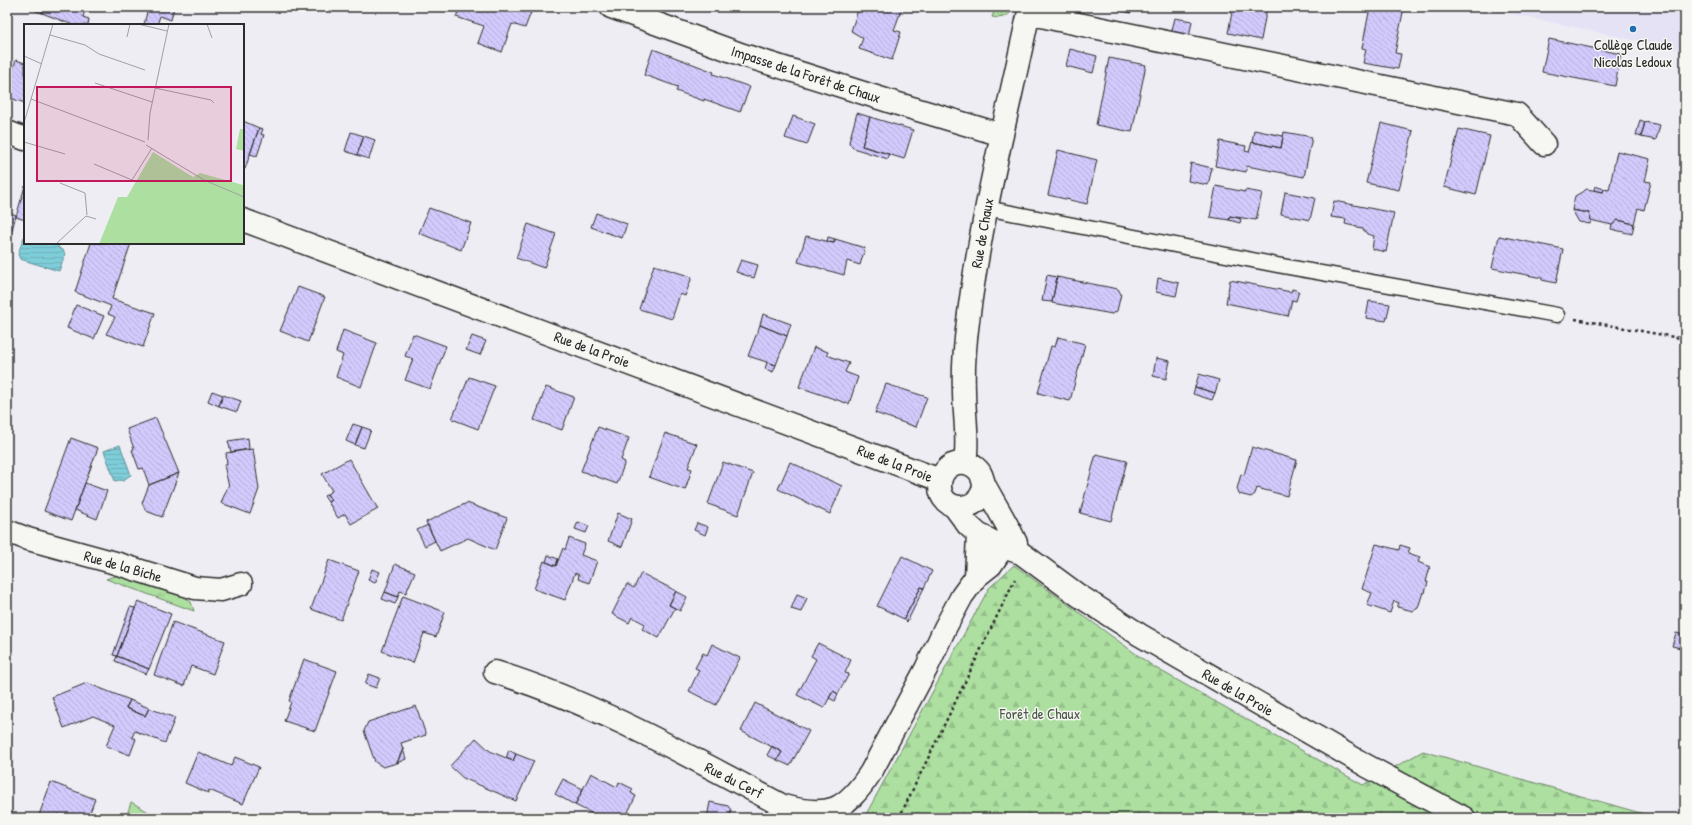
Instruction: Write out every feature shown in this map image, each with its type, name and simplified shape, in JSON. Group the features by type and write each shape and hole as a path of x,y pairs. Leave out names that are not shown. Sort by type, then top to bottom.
{"street":[{"name":"Impasse de la Forêt de Chaux","path":"611,7 743,54 895,103 1002,135"},
{"name":"Rue de Chaux","path":"965,463 968,447 964,391 965,356 971,294 986,208 1029,10"},
{"path":"1029,10 1059,20 1517,114 1544,144"},
{"path":"7,132 24,139"},
{"name":"Rue de la Proie","path":"244,220 940,480"},
{"path":"965,463 971,465 980,473 984,484 983,494 973,505 964,507 954,506 948,503 941,493 940,480 944,472 952,465 965,463"},
{"name":"Rue de la Proie","path":"984,484 1015,547"},
{"name":"Rue de la Proie","path":"954,506 968,525 978,534 1015,547 1078,595 1140,635 1367,766 1464,818"},
{"name":"Rue de la Biche","path":"7,531 28,539 112,562 196,588 221,590 241,584"},
{"path":"976,577 978,534"},
{"name":"Rue du Cerf","path":"496,672 532,683 641,732 783,806 805,812 825,812 840,806 863,786 926,669 962,596 976,577 1015,547"}],"lane":[{"path":"986,208 1278,266 1557,316"}],"path":[{"path":"1557,316 1685,339"},
{"path":"898,818 1015,547"}],"shaded area":[{"name":"Collège Claude Nicolas Ledoux","path":"1479,7 1685,7 1685,51"}],"green space":[{"path":"996,7 1013,7 1008,15 999,18 992,17"},
{"name":"Forêt de Chaux","path":"1014,565 1154,667 1363,785 1423,751 1658,818 864,818 989,588"},
{"path":"120,574 182,595 191,602 194,611 106,579"},
{"path":"131,802 159,818 126,818"}],"water":[{"path":"24,237 24,244 58,244 58,248 63,250 65,254 59,271 20,259 18,254"},
{"path":"120,445 131,475 124,481 115,481 104,451"}],"building":[{"path":"37,7 44,7 42,13 36,11"},
{"path":"44,7 86,7 83,17 89,19 88,24 70,24 42,13"},
{"path":"148,7 174,7 171,20 160,16 157,24 144,24"},
{"path":"460,7 533,7 525,28 512,24 502,52 478,43 484,26 456,17"},
{"path":"859,7 902,8 894,30 901,32 892,60 859,49 863,38 851,31"},
{"path":"1106,7 1132,7 1131,13"},
{"path":"1233,7 1267,7 1261,40 1228,33"},
{"path":"1370,7 1404,7 1395,53 1401,54 1398,69 1363,63 1366,49 1362,48"},
{"path":"1175,18 1192,21 1189,38 1171,34"},
{"path":"1549,39 1621,54 1615,86 1542,72"},
{"path":"653,49 714,72 713,74 750,87 740,112 676,91 678,87 644,75"},
{"path":"1070,49 1097,56 1093,73 1066,66"},
{"path":"1109,58 1146,65 1132,132 1096,125"},
{"path":"16,60 24,63 24,103 7,97 7,84"},
{"path":"857,113 870,117 862,146 889,154 888,159 853,148 850,145 849,142"},
{"path":"793,116 815,124 807,145 785,138"},
{"path":"870,117 913,130 904,159 862,146"},
{"path":"1640,120 1645,122 1641,137 1636,135"},
{"path":"244,121 259,128 244,168"},
{"path":"1645,122 1660,125 1656,140 1641,137"},
{"path":"1381,123 1413,131 1399,190 1366,183"},
{"path":"259,128 263,129 261,134 264,135 257,156 250,154"},
{"path":"1459,129 1490,136 1476,195 1444,187"},
{"path":"1254,130 1283,136 1281,148 1252,142"},
{"path":"351,132 364,136 357,155 345,151"},
{"path":"1284,132 1312,137 1304,177 1247,166 1246,172 1215,166 1220,141 1246,146 1245,151 1249,152 1252,142 1281,148"},
{"path":"364,136 375,140 369,159 357,155"},
{"path":"1058,150 1097,160 1087,204 1048,195"},
{"path":"1617,151 1650,159 1645,181 1651,182 1644,210 1638,208 1634,224 1618,220 1612,225 1590,220 1589,213 1572,210 1575,196 1587,189 1603,192 1604,189 1609,190"},
{"path":"1191,163 1212,168 1208,185 1188,181"},
{"path":"1216,186 1245,192 1245,190 1262,193 1256,220 1230,216 1229,220 1210,217"},
{"path":"1595,186 1604,189 1603,192 1594,190"},
{"path":"24,189 24,220 16,217"},
{"path":"1285,192 1315,198 1310,220 1281,214"},
{"path":"1334,201 1394,213 1386,252 1372,249 1374,236 1367,234 1362,228 1345,224 1346,219 1331,217"},
{"path":"429,208 471,223 461,250 419,233"},
{"path":"1572,210 1589,213 1591,220 1590,224 1579,222"},
{"path":"7,212 16,215 8,245 7,244"},
{"path":"596,213 627,224 622,238 591,227"},
{"path":"1230,216 1241,219 1240,223 1229,220"},
{"path":"1618,220 1634,224 1632,234 1611,229 1612,225"},
{"path":"528,224 556,234 544,268 516,258"},
{"path":"806,236 834,243 835,239 865,248 860,265 847,261 844,275 798,262"},
{"path":"1499,236 1563,249 1556,283 1542,280 1542,278 1492,268"},
{"path":"828,237 835,239 834,243 827,242"},
{"path":"91,244 131,244 112,299 155,313 143,347 106,334 115,317 108,314 111,306 75,292"},
{"path":"741,260 758,265 754,278 736,272"},
{"path":"654,265 692,277 685,296 680,294 672,319 639,309"},
{"path":"1047,275 1057,277 1052,302 1042,301"},
{"path":"1057,277 1118,289 1121,294 1117,311 1112,314 1052,303"},
{"path":"1158,278 1179,283 1176,296 1156,292"},
{"path":"1230,280 1291,292 1292,289 1299,291 1296,301 1292,300 1288,316 1226,303"},
{"path":"298,287 325,297 308,342 280,331"},
{"path":"1369,301 1390,304 1386,321 1366,318"},
{"path":"76,305 104,316 94,339 67,328"},
{"path":"763,314 791,324 787,336 760,325"},
{"path":"760,325 787,336 776,365 748,356"},
{"path":"343,330 377,343 361,387 336,377 343,355 336,352"},
{"path":"413,334 446,346 430,389 405,380 413,359 405,356"},
{"path":"472,336 486,341 480,355 466,350"},
{"path":"1058,337 1085,344 1070,401 1038,393 1051,346 1055,347"},
{"path":"814,347 828,352 827,355 849,363 845,372 858,377 849,404 799,387"},
{"path":"1156,358 1170,361 1166,379 1153,376"},
{"path":"767,362 776,365 773,372 765,369"},
{"path":"1199,374 1219,380 1215,393 1195,387"},
{"path":"469,377 495,386 478,429 452,419"},
{"path":"886,384 927,397 916,427 875,413"},
{"path":"546,387 574,397 562,430 534,420"},
{"path":"1195,387 1215,393 1212,400 1193,394"},
{"path":"212,391 223,395 219,406 208,401"},
{"path":"223,395 241,401 237,412 219,406"},
{"path":"156,418 179,473 149,485 143,468 139,469 132,450 134,449 127,429"},
{"path":"353,424 362,427 355,445 346,441"},
{"path":"362,427 371,430 364,448 355,445"},
{"path":"598,427 629,438 621,460 625,462 617,484 581,471"},
{"path":"665,433 697,444 688,468 692,469 685,490 649,477"},
{"path":"71,438 98,448 71,521 44,511"},
{"path":"248,438 249,449 231,452 228,441"},
{"path":"1252,447 1297,460 1287,496 1257,488 1255,494 1251,497 1239,494 1237,489 1241,474 1244,475"},
{"path":"253,449 259,489 250,514 221,503 228,486 229,487 224,465 227,465 226,453"},
{"path":"1096,454 1127,461 1111,521 1080,513"},
{"path":"349,459 378,509 351,524 345,514 338,518 328,502 331,500 327,494 332,491 322,474"},
{"path":"723,462 753,473 738,515 708,504"},
{"path":"790,462 842,486 830,514 778,489"},
{"path":"179,473 162,517 146,511 142,503 149,485"},
{"path":"85,483 107,491 97,519 75,510"},
{"path":"327,494 331,500 328,502 324,496"},
{"path":"467,503 507,518 495,550 468,538 440,551 426,522"},
{"path":"618,513 632,519 622,547 608,541"},
{"path":"578,522 589,526 586,533 575,529"},
{"path":"697,523 708,527 705,535 694,530"},
{"path":"428,525 435,541 425,546 417,530"},
{"path":"569,538 585,544 581,555 597,561 589,583 578,579 579,575 575,573 565,600 534,589 544,561 556,566 563,548 565,550"},
{"path":"1376,544 1399,550 1400,545 1410,548 1408,553 1420,557 1418,562 1430,567 1425,593 1423,592 1418,608 1413,611 1397,607 1399,603 1394,601 1390,613 1367,605 1372,593 1362,589"},
{"path":"548,555 558,559 556,566 546,562"},
{"path":"902,556 932,571 924,588 921,587 904,619 877,606"},
{"path":"329,560 359,571 341,620 311,609"},
{"path":"395,564 415,572 406,593 400,591 398,597 385,592"},
{"path":"372,569 380,572 375,583 368,580"},
{"path":"641,573 676,591 669,605 675,608 659,638 642,629 645,624 632,617 629,623 612,614 627,584 634,588"},
{"path":"921,587 924,588 907,622 904,619"},
{"path":"676,591 687,597 680,611 669,605"},
{"path":"385,592 398,597 395,604 382,599"},
{"path":"797,594 807,598 801,612 791,609"},
{"path":"403,596 445,612 436,637 424,633 413,663 382,651"},
{"path":"138,601 171,614 149,669 117,656"},
{"path":"130,607 135,608 117,656 113,655"},
{"path":"173,622 225,641 213,674 191,666 184,686 154,675"},
{"path":"1676,633 1685,635 1685,649 1672,646"},
{"path":"818,643 851,660 845,673 849,674 838,694 833,691 824,708 797,695 816,659 811,656"},
{"path":"712,644 740,658 716,705 689,691 699,670 695,668 703,653 707,655"},
{"path":"117,656 149,669 146,674 115,661"},
{"path":"304,659 337,671 315,731 284,721 291,702 289,701"},
{"path":"369,674 380,678 376,688 365,684"},
{"path":"87,683 130,700 126,708 145,716 149,708 175,718 165,743 135,731 132,737 136,739 130,755 106,746 115,725 93,716 64,728 52,697"},
{"path":"833,691 838,694 835,701 829,698"},
{"path":"130,700 149,708 145,716 126,708"},
{"path":"755,703 809,731 790,766 777,760 782,752 741,731"},
{"path":"416,706 426,735 401,743 403,749 397,763 383,767 375,762 364,731 368,722"},
{"path":"476,738 490,751 513,761 516,754 534,761 516,801 463,778 450,766"},
{"path":"772,746 782,752 777,760 767,755"},
{"path":"403,749 406,759 397,763"},
{"path":"509,750 516,754 513,761 506,758"},
{"path":"198,752 231,766 235,757 259,767 243,804 209,790 208,793 185,783"},
{"path":"591,773 617,787 619,782 633,789 631,793 636,796 625,818 601,818 575,805"},
{"path":"563,779 583,789 575,805 555,794"},
{"path":"51,782 95,799 88,818 68,818 58,814 57,818 38,818"},
{"path":"710,802 728,806 731,810 730,816 739,818 707,818"}],"place":[{"name":"Collège Claude Nicolas Ledoux","path":"1633,29"}]}
